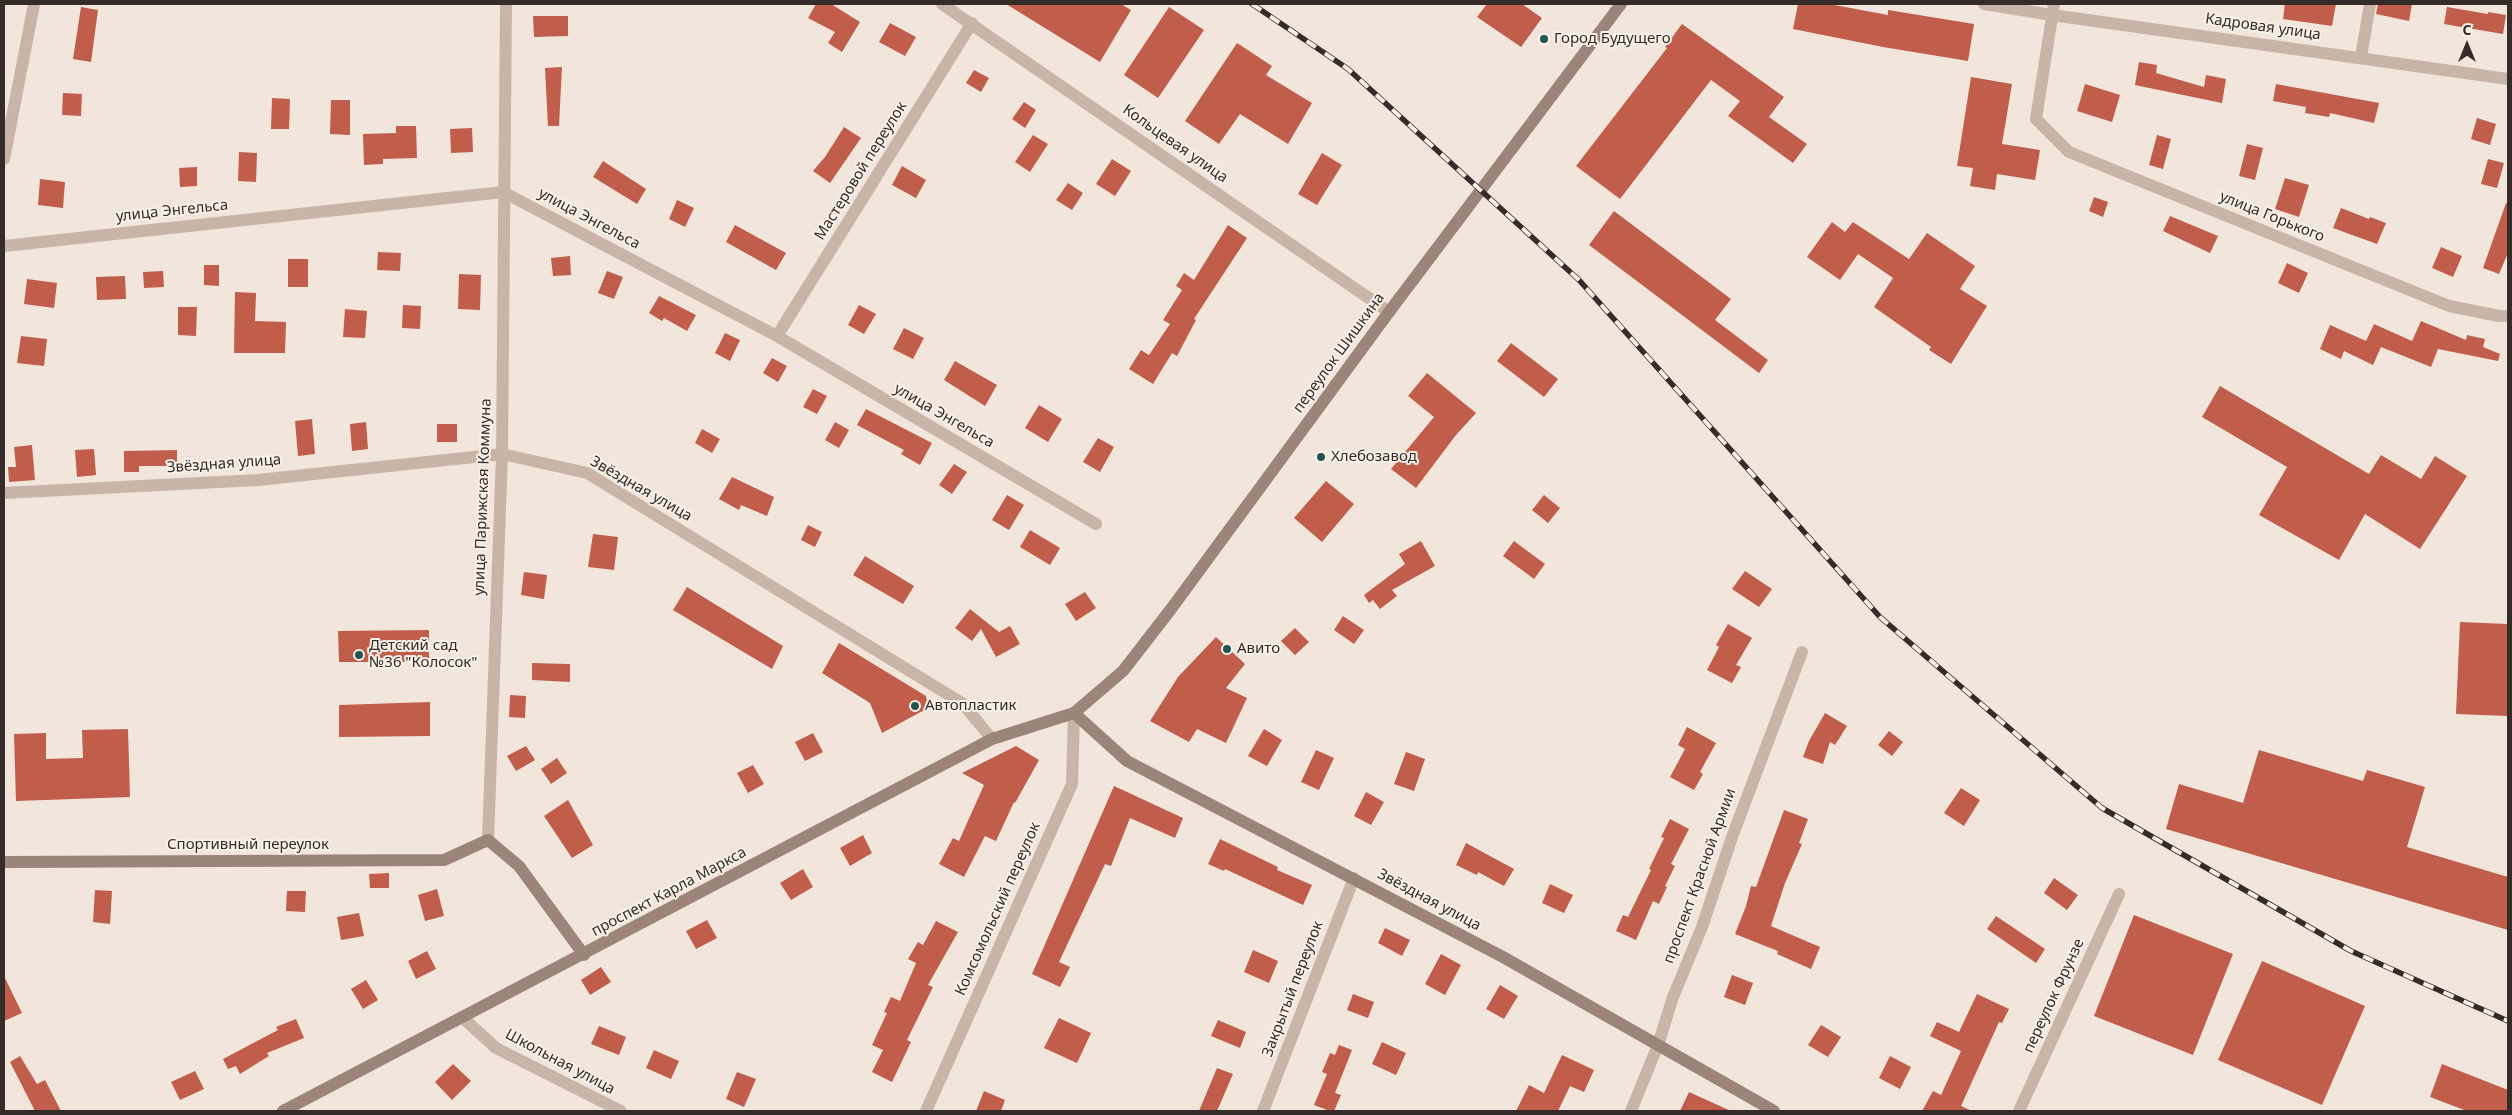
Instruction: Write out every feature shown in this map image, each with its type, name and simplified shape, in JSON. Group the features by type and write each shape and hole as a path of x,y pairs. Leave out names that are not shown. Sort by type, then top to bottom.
{"main road":[{"name":"переулок Шишкина","path":"1074,713 1123,671 1293,446 1389,312 1621,4"},
{"name":"проспект Карла Маркса","path":"283,1111 464,1018 992,739 1074,713"},
{"name":"Звёздная улица","path":"1074,713 1127,761 1504,957 1774,1111"},
{"name":"Спортивный переулок","path":"4,862 444,860 488,840"},
{"path":"488,840 519,866 584,955"}],"street":[{"path":"4,159 34,4"},
{"name":"улица Парижская Коммуна","path":"488,840 502,454 506,4"},
{"name":"Кольцевая улица","path":"942,4 1389,312"},
{"name":"Кадровая улица","path":"1984,4 2053,10 2508,79"},
{"path":"2361,57 2370,4"},
{"name":"улица Горького","path":"2053,10 2036,119 2069,152 2449,306 2499,316 2508,316"},
{"name":"Мастеровой переулок","path":"777,336 972,23"},
{"name":"улица Энгельса","path":"4,246 503,192 777,336 1096,524"},
{"name":"Звёздная улица","path":"4,493 258,480 502,454 587,473 962,703 992,739"},
{"name":"проспект Красной Армии","path":"1631,1111 1658,1045 1673,997 1702,927 1748,792 1802,652"},
{"name":"Комсомольский переулок","path":"926,1111 1072,784 1074,713"},
{"name":"Закрытый переулок","path":"1262,1111 1354,878"},
{"name":"переулок Фрунзе","path":"2019,1111 2119,894"},
{"name":"Школьная улица","path":"464,1018 496,1048 606,1109 620,1111"}],"building":[{"path":"816,4 831,4 860,22 842,52 828,43 835,32 808,18"},
{"path":"1006,4 1121,4 1131,10 1100,62"},
{"path":"1487,4 1522,4 1542,18 1521,47 1477,17"},
{"path":"1798,4 1829,4 1888,15 1888,10 1974,24 1968,61 1883,47 1793,29"},
{"path":"2285,4 2336,4 2332,26 2283,19"},
{"path":"2378,4 2412,4 2409,21 2376,14"},
{"path":"81,7 98,10 91,62 73,59"},
{"path":"1169,7 1204,30 1158,98 1124,75"},
{"path":"2447,7 2506,15 2503,34 2444,24"},
{"path":"533,16 568,16 568,36 534,37"},
{"path":"890,23 916,37 905,56 879,42"},
{"path":"1682,24 1784,97 1769,117 1807,144 1793,163 1728,116 1740,101 1711,80 1620,199 1576,166 1667,48 1665,47"},
{"path":"1237,43 1272,66 1266,75 1312,103 1288,144 1240,114 1219,144 1185,121"},
{"path":"2139,62 2157,65 2156,73 2204,87 2206,75 2226,79 2222,103 2135,85"},
{"path":"562,67 559,126 548,126 545,68"},
{"path":"974,70 989,78 981,92 966,83"},
{"path":"1971,77 2012,84 2002,144 2040,150 2035,180 1997,174 1995,190 1970,186 1973,168 1957,166"},
{"path":"2085,84 2120,95 2112,122 2077,111"},
{"path":"2276,84 2379,103 2374,123 2330,113 2329,117 2305,113 2306,107 2273,101"},
{"path":"63,93 82,94 81,116 62,115"},
{"path":"272,98 290,99 289,129 271,129"},
{"path":"331,100 350,100 350,135 330,134"},
{"path":"1024,102 1036,110 1025,128 1012,119"},
{"path":"2477,118 2496,124 2490,145 2471,139"},
{"path":"396,126 416,126 417,158 383,159 383,164 364,165 363,134 396,133"},
{"path":"844,127 861,138 830,183 813,171 825,157"},
{"path":"472,128 473,152 451,153 450,129"},
{"path":"1033,135 1048,144 1030,172 1015,162"},
{"path":"2157,135 2171,139 2163,169 2149,165"},
{"path":"2247,144 2263,148 2255,180 2239,176"},
{"path":"239,152 257,153 256,182 238,181"},
{"path":"1322,153 1342,165 1317,205 1298,194"},
{"path":"1112,159 1131,171 1115,196 1096,184"},
{"path":"2488,159 2504,163 2497,188 2481,184"},
{"path":"603,161 646,189 637,204 593,177"},
{"path":"902,166 926,180 916,198 892,185"},
{"path":"197,167 197,186 180,187 179,168"},
{"path":"2285,178 2309,185 2299,217 2275,209"},
{"path":"40,179 65,182 63,208 38,205"},
{"path":"1068,183 1083,193 1072,210 1056,200"},
{"path":"2094,197 2108,202 2103,217 2089,211"},
{"path":"677,200 694,208 685,227 669,219"},
{"path":"2506,203 2508,204 2508,253 2499,274 2483,268"},
{"path":"2341,208 2369,219 2370,217 2386,223 2377,244 2333,228"},
{"path":"1614,211 1731,299 1715,320 1768,360 1759,373 1589,245"},
{"path":"2170,216 2218,236 2210,253 2163,231"},
{"path":"1832,222 1845,232 1853,222 1909,259 1927,233 1975,266 1960,289 1987,306 1951,364 1929,350 1931,347 1874,307 1893,278 1858,254 1840,280 1807,257"},
{"path":"735,225 786,253 776,270 726,242"},
{"path":"1228,225 1247,238 1194,319 1196,320 1177,356 1172,353 1153,384 1129,369 1141,350 1149,355 1170,324 1163,320 1182,290 1176,286 1184,273 1194,280"},
{"path":"2441,247 2462,256 2453,277 2432,268"},
{"path":"378,252 401,253 400,271 377,270"},
{"path":"570,256 571,275 553,276 551,258"},
{"path":"288,259 308,259 308,287 288,287"},
{"path":"2287,263 2308,273 2299,293 2278,283"},
{"path":"204,265 219,265 219,286 204,285"},
{"path":"163,271 164,287 144,288 143,272"},
{"path":"607,271 623,277 614,299 598,293"},
{"path":"459,274 481,275 480,310 458,309"},
{"path":"125,276 126,299 97,300 96,277"},
{"path":"27,279 57,283 54,308 24,304"},
{"path":"235,292 256,293 255,321 286,322 285,353 234,353"},
{"path":"659,296 696,315 687,331 664,318 662,321 649,313"},
{"path":"403,305 421,306 420,329 402,328"},
{"path":"859,305 876,314 864,334 848,325"},
{"path":"178,307 197,307 196,336 178,335"},
{"path":"345,309 367,311 365,338 343,337"},
{"path":"2421,321 2466,340 2467,335 2485,339 2483,347 2500,354 2498,361 2438,349 2431,367 2381,347 2373,365 2344,351 2341,359 2320,349 2330,325 2366,341 2374,324 2412,341"},
{"path":"904,328 924,338 913,359 893,349"},
{"path":"725,333 740,340 730,361 715,353"},
{"path":"21,336 47,339 44,366 17,363"},
{"path":"1511,343 1558,379 1544,397 1497,361"},
{"path":"772,358 787,366 778,382 763,373"},
{"path":"955,361 997,385 985,406 944,380"},
{"path":"1427,373 1476,413 1456,435 1416,488 1391,469 1434,417 1408,396"},
{"path":"2220,386 2369,474 2381,455 2421,479 2435,456 2467,476 2420,549 2365,514 2339,560 2259,515 2287,467 2202,417"},
{"path":"813,389 827,396 817,414 803,407"},
{"path":"1039,405 1062,419 1048,442 1025,428"},
{"path":"866,409 932,443 920,465 901,454 904,450 857,425"},
{"path":"312,419 315,454 298,456 295,421"},
{"path":"366,422 368,449 352,451 350,424"},
{"path":"835,422 849,430 839,448 825,440"},
{"path":"437,424 457,424 457,442 437,442"},
{"path":"702,429 720,439 712,453 695,443"},
{"path":"1098,438 1114,447 1100,472 1083,462"},
{"path":"32,445 35,480 9,482 8,467 16,467 14,447"},
{"path":"94,449 96,475 77,477 75,450"},
{"path":"177,450 177,466 139,466 139,472 124,472 124,451"},
{"path":"954,464 967,472 952,494 939,485"},
{"path":"732,477 774,497 767,516 741,505 739,510 719,499"},
{"path":"1326,481 1354,504 1322,542 1294,518"},
{"path":"1007,495 1024,505 1009,530 992,520"},
{"path":"1544,495 1560,508 1548,523 1532,510"},
{"path":"808,525 822,532 815,547 801,540"},
{"path":"1030,530 1060,548 1050,565 1020,547"},
{"path":"593,534 618,537 614,570 588,567"},
{"path":"1421,541 1435,566 1392,590 1397,596 1380,609 1373,600 1369,603 1364,595 1405,564 1399,554"},
{"path":"1514,541 1545,564 1534,579 1503,556"},
{"path":"865,556 914,586 903,604 853,575"},
{"path":"1745,571 1772,589 1759,607 1732,589"},
{"path":"524,572 547,575 544,599 521,595"},
{"path":"687,587 783,646 772,669 673,610"},
{"path":"1085,592 1096,608 1076,621 1065,604"},
{"path":"970,609 999,632 1010,626 1020,644 996,657 981,629 972,641 955,628"},
{"path":"1343,616 1364,630 1354,644 1334,630"},
{"path":"2460,622 2508,624 2508,716 2456,714"},
{"path":"1728,624 1752,638 1736,665 1741,667 1732,683 1707,670 1719,647 1716,645"},
{"path":"1295,628 1309,642 1295,655 1281,641"},
{"path":"429,630 429,662 339,662 338,631"},
{"path":"1216,637 1245,664 1226,688 1247,698 1226,743 1197,729 1189,742 1150,721 1178,677"},
{"path":"839,643 926,696 928,708 882,733 870,703 822,673"},
{"path":"532,663 570,664 570,682 532,680"},
{"path":"510,695 526,696 525,718 509,717"},
{"path":"430,702 430,736 339,737 339,705"},
{"path":"1825,713 1847,726 1835,745 1830,742 1823,764 1803,757 1809,741"},
{"path":"1687,727 1716,743 1700,772 1703,774 1694,790 1670,777 1685,749 1678,745"},
{"path":"128,729 130,797 16,801 14,734 46,733 46,759 83,758 82,730"},
{"path":"1264,729 1282,740 1267,766 1248,756"},
{"path":"1889,731 1903,742 1892,756 1878,745"},
{"path":"813,733 823,752 805,761 795,742"},
{"path":"526,746 535,760 516,771 507,756"},
{"path":"1016,746 1039,760 1014,802 996,841 985,836 964,877 939,864 953,838 959,841 984,785 962,773"},
{"path":"1316,750 1334,758 1319,790 1301,782"},
{"path":"2259,750 2363,781 2367,770 2425,787 2407,847 2508,877 2508,930 2166,829 2179,784 2243,803"},
{"path":"1406,752 1425,759 1414,791 1394,784"},
{"path":"557,758 567,773 551,784 541,769"},
{"path":"753,765 764,784 748,793 737,773"},
{"path":"1114,786 1183,818 1175,838 1130,818 1111,866 1105,864 1059,962 1070,967 1060,987 1032,974"},
{"path":"1961,788 1980,800 1964,826 1944,813"},
{"path":"1366,792 1384,802 1371,825 1354,816"},
{"path":"568,800 593,845 572,858 544,816"},
{"path":"1784,810 1808,819 1799,843 1802,844 1785,883 1771,926 1820,947 1811,969 1777,954 1778,951 1735,934 1746,906 1751,886 1756,887"},
{"path":"1670,819 1689,829 1671,864 1675,866 1659,904 1653,901 1636,940 1616,931 1623,915 1628,917 1651,870 1649,869 1664,838 1661,837"},
{"path":"863,835 872,853 850,866 840,848"},
{"path":"1220,839 1278,867 1277,870 1312,885 1303,905 1225,869 1224,871 1208,864"},
{"path":"1466,843 1514,869 1504,886 1478,872 1477,875 1456,865"},
{"path":"803,869 813,887 791,900 780,883"},
{"path":"389,873 389,888 370,888 369,874"},
{"path":"2054,878 2078,895 2067,910 2044,893"},
{"path":"1550,884 1573,895 1564,913 1542,903"},
{"path":"437,889 444,916 425,921 418,895"},
{"path":"95,890 112,891 110,924 93,922"},
{"path":"287,891 306,891 305,912 286,911"},
{"path":"359,913 364,936 341,940 337,917"},
{"path":"2134,915 2233,954 2193,1055 2094,1016"},
{"path":"1996,916 2045,949 2036,963 1987,929"},
{"path":"707,920 717,938 696,949 686,931"},
{"path":"936,921 958,932 928,985 933,987 907,1040 911,1042 892,1082 872,1072 883,1050 872,1045 887,1013 884,1012 891,997 900,1001 916,963 908,959 918,942 923,945"},
{"path":"1385,928 1410,940 1402,956 1378,943"},
{"path":"1253,950 1278,961 1269,983 1244,972"},
{"path":"427,951 436,969 416,979 408,961"},
{"path":"1441,954 1461,965 1445,995 1425,984"},
{"path":"2262,961 2365,1006 2322,1105 2218,1060"},
{"path":"601,967 611,982 590,995 581,980"},
{"path":"1732,975 1753,983 1745,1005 1724,997"},
{"path":"4,976 22,1013 4,1021"},
{"path":"366,980 378,1000 363,1009 351,989"},
{"path":"1500,985 1518,996 1504,1019 1486,1009"},
{"path":"1353,994 1374,1002 1368,1018 1347,1010"},
{"path":"1977,994 2009,1009 2002,1023 1999,1022 1961,1106 1972,1111 1922,1111 1933,1091 1941,1095 1961,1051 1930,1036 1937,1022 1959,1032"},
{"path":"1059,1018 1091,1033 1077,1063 1044,1048"},
{"path":"296,1019 304,1038 267,1053 269,1056 240,1074 236,1066 228,1069 223,1059 278,1030 276,1027"},
{"path":"1218,1020 1246,1032 1240,1048 1211,1036"},
{"path":"1821,1025 1841,1037 1828,1057 1808,1045"},
{"path":"599,1026 626,1037 619,1055 591,1044"},
{"path":"1382,1042 1406,1053 1396,1075 1372,1064"},
{"path":"1339,1045 1352,1050 1335,1093 1341,1095 1334,1111 1330,1111 1314,1105 1327,1074 1322,1072 1330,1053 1335,1055"},
{"path":"654,1050 679,1061 671,1079 646,1068"},
{"path":"1562,1055 1594,1070 1584,1092 1570,1086 1558,1111 1516,1111 1529,1085 1544,1093"},
{"path":"20,1056 37,1084 45,1080 61,1111 35,1111 10,1062"},
{"path":"1890,1056 1911,1067 1900,1089 1879,1078"},
{"path":"453,1064 471,1081 452,1100 435,1082"},
{"path":"2442,1064 2508,1090 2508,1111 2467,1111 2430,1097"},
{"path":"1217,1068 1233,1074 1217,1111 1199,1111"},
{"path":"195,1071 204,1089 180,1100 171,1082"},
{"path":"737,1072 756,1079 744,1107 726,1099"},
{"path":"984,1091 1005,1100 1001,1111 976,1111"},
{"path":"1689,1092 1731,1111 1680,1111"}],"railway":[{"path":"1252,4 1348,69 1579,280 1880,617 2102,808 2351,951 2508,1021"}],"place":[{"name":"Город Будущего","path":"1544,39"},
{"name":"Хлебозавод","path":"1321,457"},
{"name":"Авито","path":"1227,649"},
{"name":"Детский сад №36 \"Колосок\"","path":"359,655"},
{"name":"Автопластик","path":"915,706"}]}
